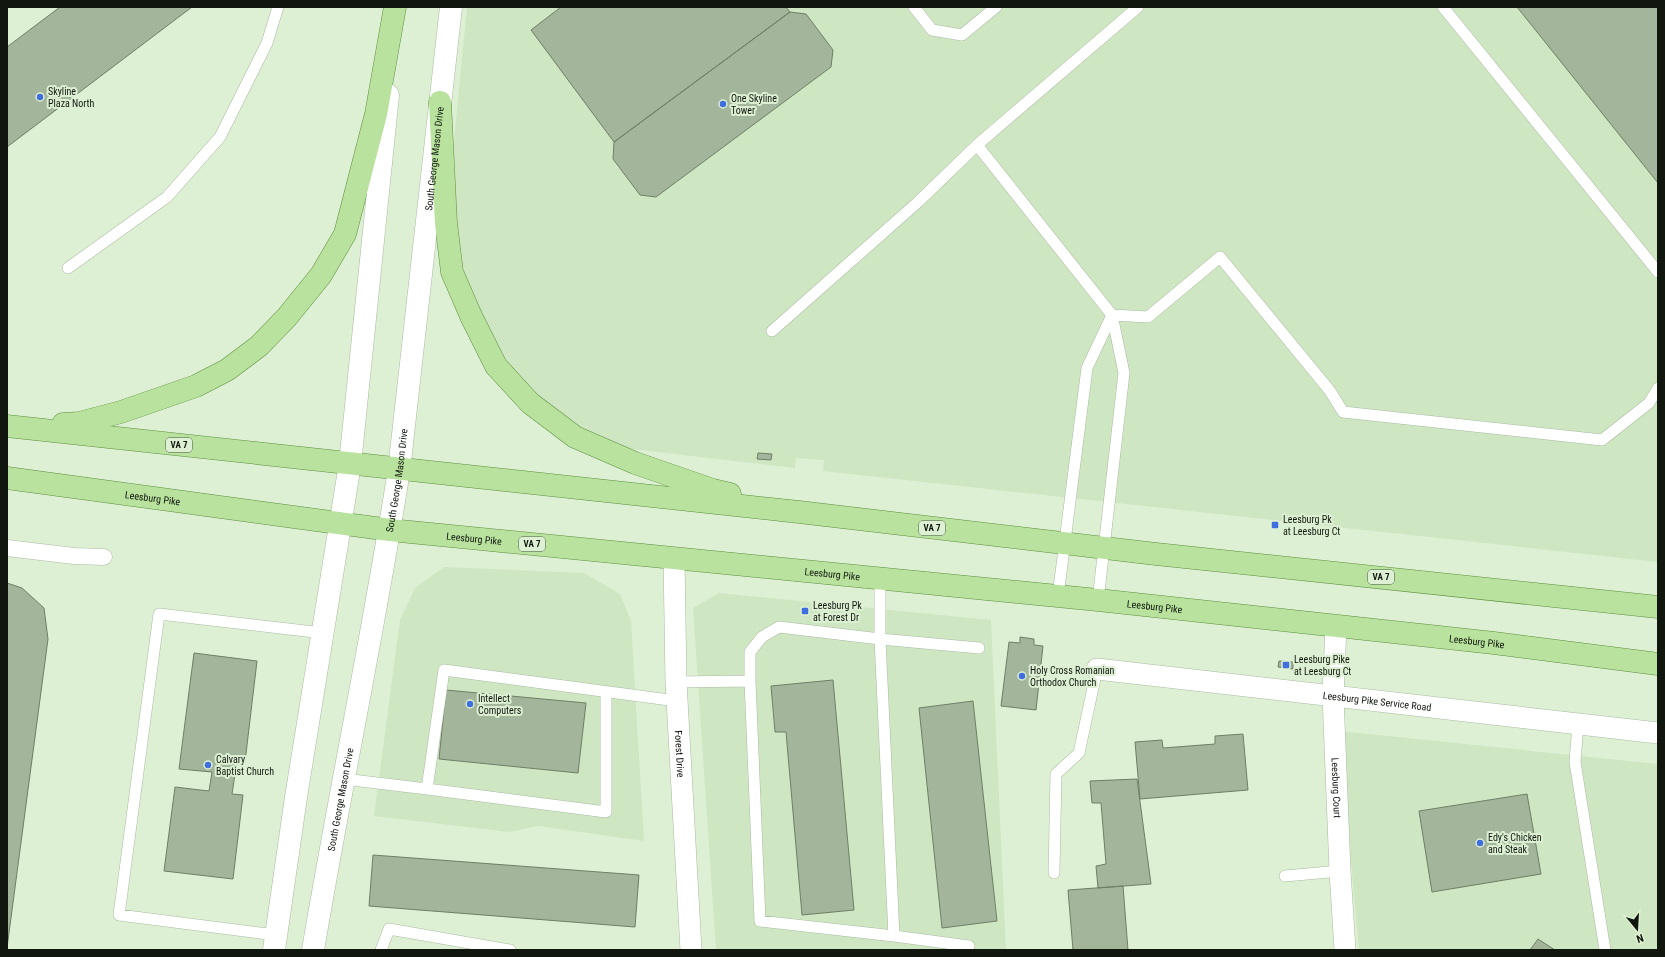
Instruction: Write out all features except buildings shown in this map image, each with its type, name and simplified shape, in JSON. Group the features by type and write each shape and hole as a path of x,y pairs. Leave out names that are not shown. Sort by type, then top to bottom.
{"main road":[{"path":"15,427 80,423 121,412 196,386 227,370 259,346 287,318 321,275 345,234 376,114 396,7"},
{"path":"275,943 296,797 350,464 396,7"},
{"name":"South George Mason Drive","path":"313,950 333,832 390,530 399,470 451,7"},
{"path":"440,102 446,223 452,272 471,316 496,366 530,403 575,437 635,463 713,490 799,512"},
{"name":"VA 7","path":"15,427 399,470 799,512 1104,548 1658,607"},
{"name":"Leesburg Pike","path":"7,478 341,522 390,530 1098,600 1494,643 1658,664"}],"street":[{"path":"7,548 74,556 104,557"},
{"name":"Forest Drive","path":"674,558 677,692 691,950"},
{"name":"Leesburg Court","path":"1336,626 1333,696 1340,871 1345,950"},
{"name":"Leesburg Pike Service Road","path":"1097,669 1658,732"}],"lane":[{"path":"68,268 167,197 220,136 267,43 278,7"},
{"path":"914,7 932,30 962,35 996,7"},
{"path":"772,331 918,202 977,145 1138,7"},
{"path":"1443,7 1658,272"},
{"path":"977,145 1112,315 1124,373 1098,600"},
{"path":"1112,315 1148,317 1220,257 1330,391 1343,412 1602,440 1649,402 1658,388"},
{"path":"1058,596 1087,368 1112,315"},
{"path":"880,578 880,639 894,936"},
{"path":"275,943 119,915 159,614 323,633"},
{"path":"969,946 760,921 750,652 762,637 779,627 880,639 979,648"},
{"path":"1054,873 1056,774 1079,753 1097,669"},
{"path":"427,789 444,670 606,692 677,692 750,681"},
{"path":"344,779 606,812 606,692"},
{"path":"1578,723 1575,762 1605,950"},
{"path":"1285,876 1340,871"},
{"path":"381,950 389,929 510,950"}],"shaded area":[{"path":"467,7 1658,7 1658,562 823,471 824,460 796,458 795,468 615,447 540,408 471,320 447,212"},
{"path":"444,567 584,573 620,594 631,621 644,841 538,826 509,832 374,816 400,620 415,588"},
{"path":"719,593 991,620 1006,950 716,950 693,608"},
{"path":"1339,731 1658,764 1658,950 1359,950"}],"place":[{"name":"Skyline Plaza North","path":"40,97"},
{"name":"One Skyline Tower","path":"723,104"},
{"name":"Leesburg Pk at Leesburg Ct","path":"1275,525"},
{"name":"Leesburg Pk at Forest Dr","path":"805,611"},
{"name":"Leesburg Pike at Leesburg Ct","path":"1286,665"},
{"name":"Holy Cross Romanian Orthodox Church","path":"1022,676"},
{"name":"Intellect Computers","path":"470,704"},
{"name":"Calvary Baptist Church","path":"208,765"},
{"name":"Edy's Chicken and Steak","path":"1480,843"}]}
